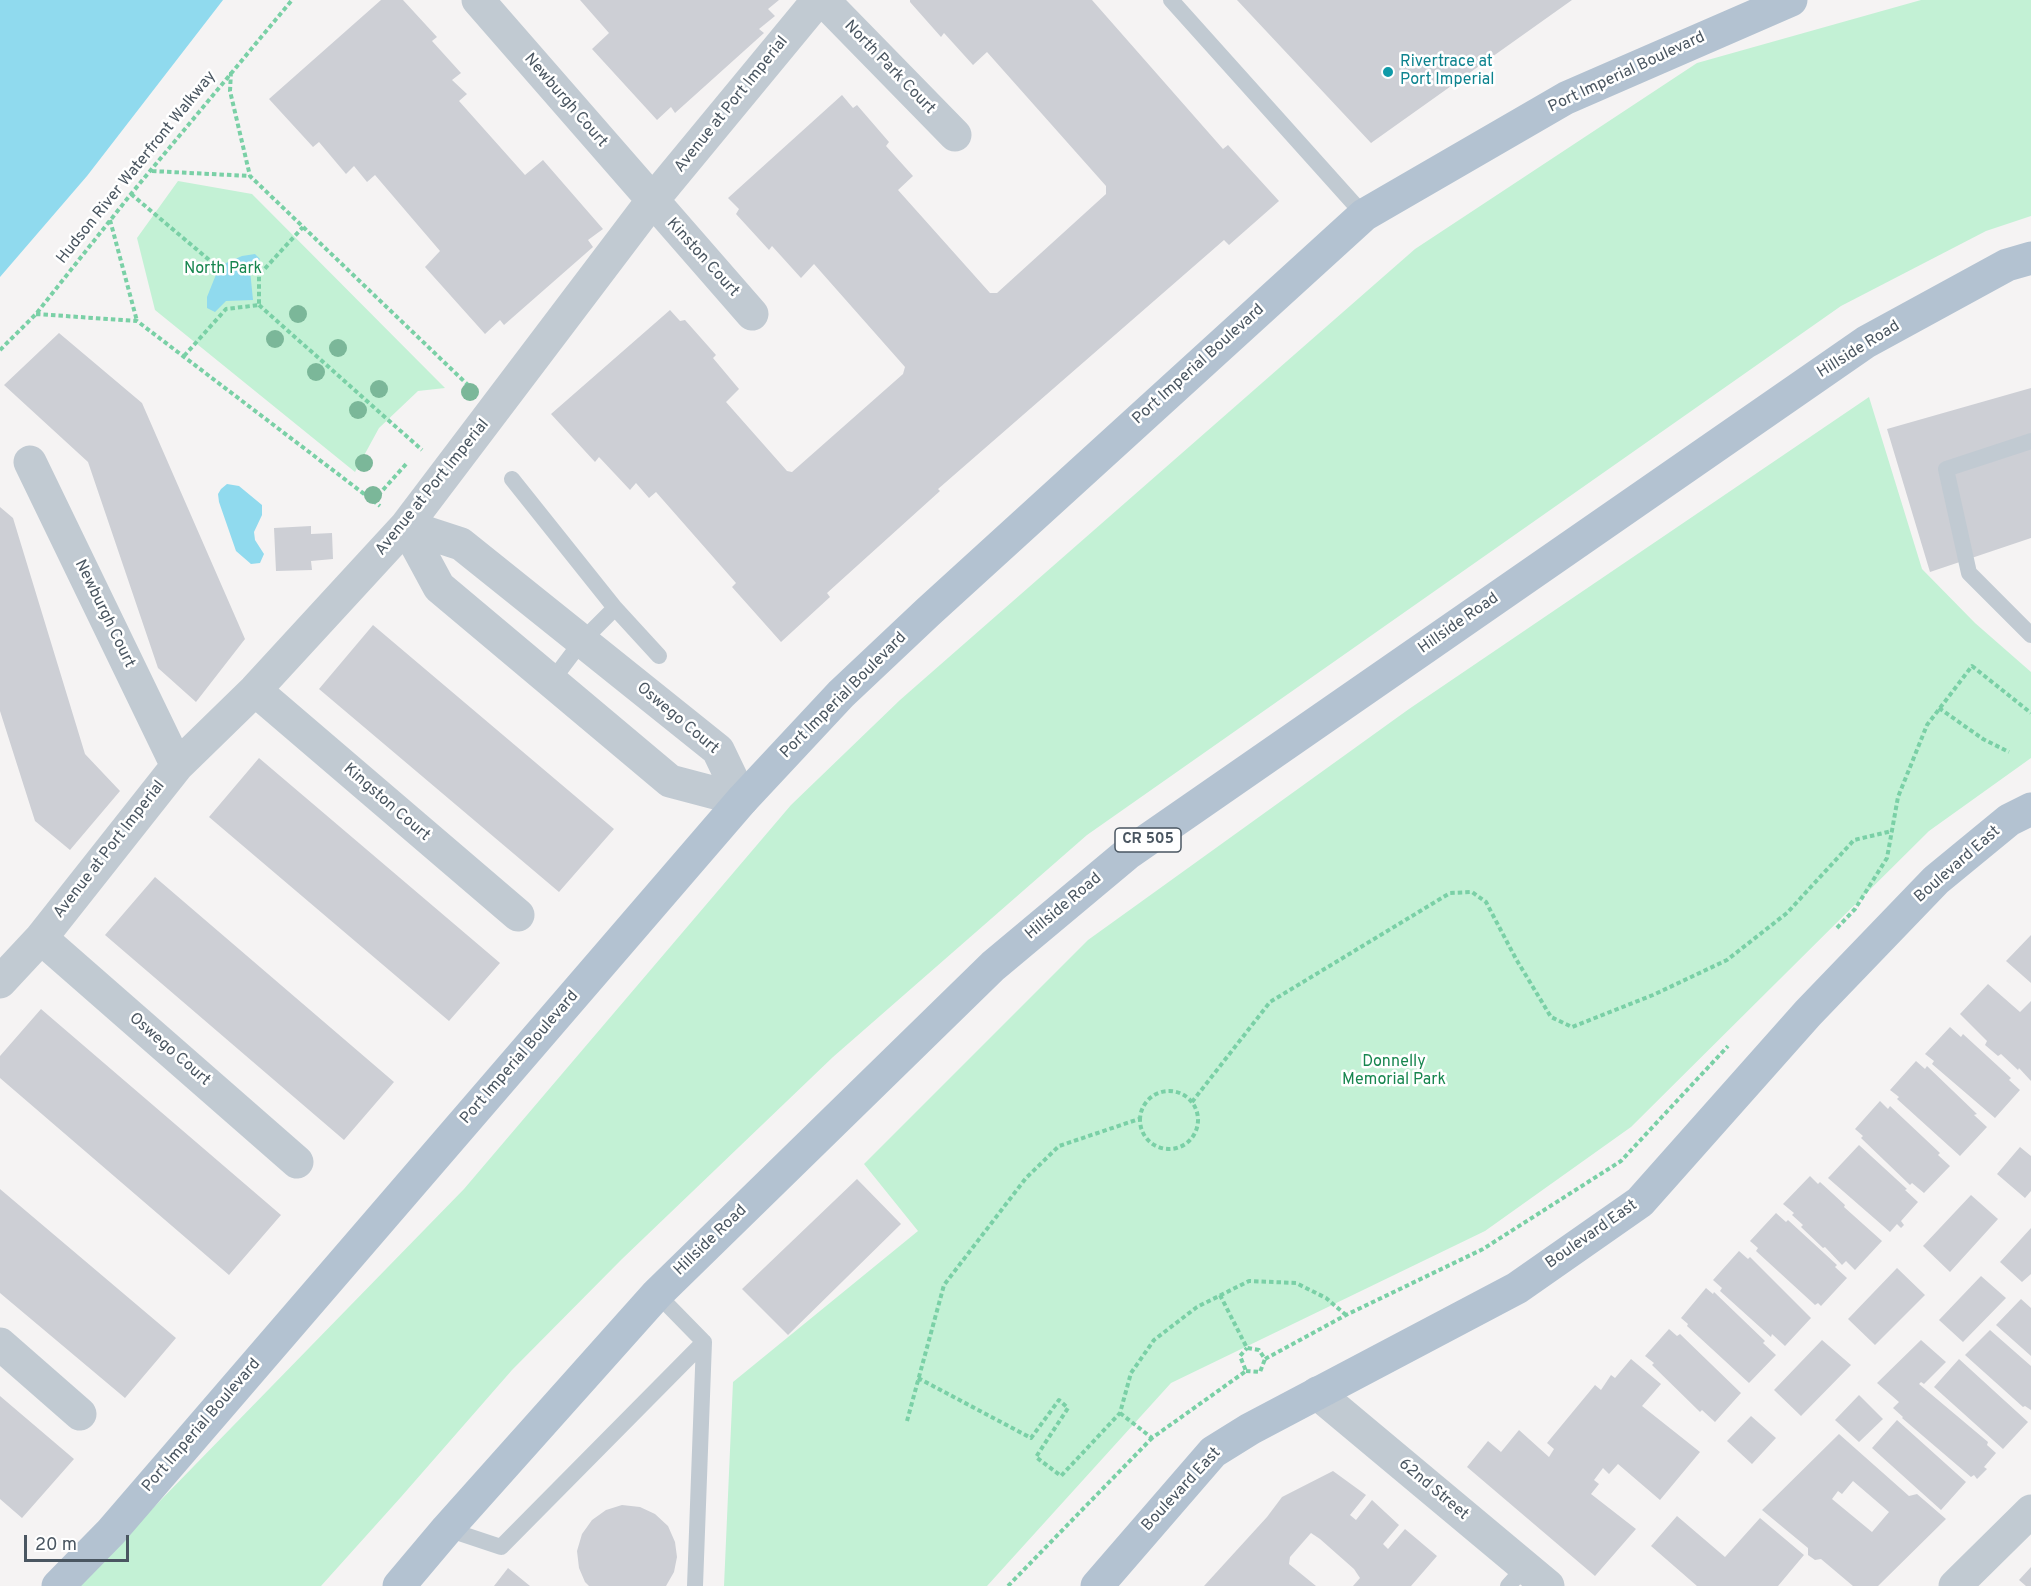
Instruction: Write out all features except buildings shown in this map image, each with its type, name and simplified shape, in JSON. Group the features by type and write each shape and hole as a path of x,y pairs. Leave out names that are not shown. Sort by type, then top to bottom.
{"main road":[{"name":"Port Imperial Boulevard","path":"58,1586 111,1532 742,800 842,694 928,612 1364,215 1566,98 1791,0"},
{"name":"Hillside Road","path":"399,1586 657,1294 993,966 1127,854 1866,342 2007,265 2031,258"},
{"name":"Boulevard East","path":"1097,1586 1213,1452 1250,1429 1517,1287 1640,1202 1808,1013 1936,880 2009,820 2031,809"}],"street":[{"name":"Newburgh Court","path":"478,0 652,201"},
{"name":"Avenue at Port Imperial","path":"0,982 41,938 177,766 255,690 406,526 652,201 820,0"},
{"name":"North Park Court","path":"820,0 955,135"},
{"name":"Kinston Court","path":"652,201 752,314"},
{"name":"Newburgh Court","path":"30,462 177,766"},
{"name":"Oswego Court","path":"406,526 461,544 718,750 742,800"},
{"path":"406,526 439,587 670,781 742,800"},
{"name":"Kingston Court","path":"255,690 518,915"},
{"name":"Oswego Court","path":"41,938 297,1162"},
{"path":"0,1344 80,1414"},
{"name":"62nd Street","path":"1317,1394 1527,1580"},
{"path":"1955,1586 2031,1510"}],"lane":[{"path":"1171,0 1364,215"},
{"path":"2031,441 1946,469 1969,573 2031,635"},
{"path":"512,479 615,608 659,656"},
{"path":"551,682 582,641 615,608"},
{"path":"657,1294 704,1342 695,1586"},
{"path":"447,1529 501,1547 704,1342"}],"path":[{"name":"Hudson River Waterfront Walkway","path":"0,350 36,314 231,71 292,0"},
{"path":"231,71 230,91 250,176 494,410"},
{"path":"151,171 250,176"},
{"path":"131,194 214,264"},
{"path":"110,220 137,321"},
{"path":"303,227 259,275 260,305 447,472"},
{"path":"184,356 226,309 260,305"},
{"path":"36,314 137,321 406,526"},
{"path":"1833,934 1855,909 1887,858 1898,797 1927,725 1972,666 2031,713"},
{"path":"1940,708 1983,739 2009,752"},
{"path":"1192,1102 1270,1002 1450,893 1472,892 1486,902 1516,959 1551,1017 1572,1027 1653,995 1727,960 1786,913 1854,840 1892,831"},
{"path":"1008,1586 1152,1438 1246,1371 1260,1372 1265,1359 1346,1315 1484,1249 1620,1161 1730,1045"},
{"path":"1164,1090 1175,1091 1184,1095 1197,1110 1197,1129 1193,1137 1178,1148 1169,1150 1151,1144 1144,1137 1139,1119 1141,1109 1147,1100 1164,1090"},
{"path":"907,1421 944,1285 1026,1178 1059,1146 1139,1119"},
{"path":"918,1378 1031,1438 1059,1401 1068,1408 1036,1457 1061,1476 1120,1413 1131,1373 1154,1340 1197,1306 1249,1281 1296,1282 1326,1298 1346,1315"},
{"path":"1220,1295 1247,1347 1258,1350 1265,1359"},
{"path":"1246,1371 1240,1356 1247,1347"},
{"path":"1120,1413 1152,1438"}],"green space":[{"path":"1921,0 2031,0 2031,216 1986,231 1841,306 1087,835 833,1057 622,1259 512,1370 321,1586 77,1586 464,1189 791,805 900,700 1415,249 1697,63"},
{"name":"North Park","path":"178,181 252,194 445,388 418,391 379,428 355,472 155,310 137,238"},
{"name":"Donnelly Memorial Park","path":"1869,397 1922,569 1975,623 2031,672 2031,758 1929,831 1631,1127 1485,1231 1171,1383 987,1586 724,1586 733,1382 918,1231 864,1164 1088,940 1409,709"}],"water":[{"path":"0,0 223,0 87,176 0,277"},
{"path":"255,254 260,259 250,270 253,300 226,301 215,312 207,308 207,297 217,272 226,263 242,256"},
{"path":"227,484 239,486 262,505 262,515 254,532 255,540 264,554 260,563 251,564 236,551 219,502 218,494"}],"place":[{"name":"Rivertrace at Port Imperial","path":"1388,72"}]}
